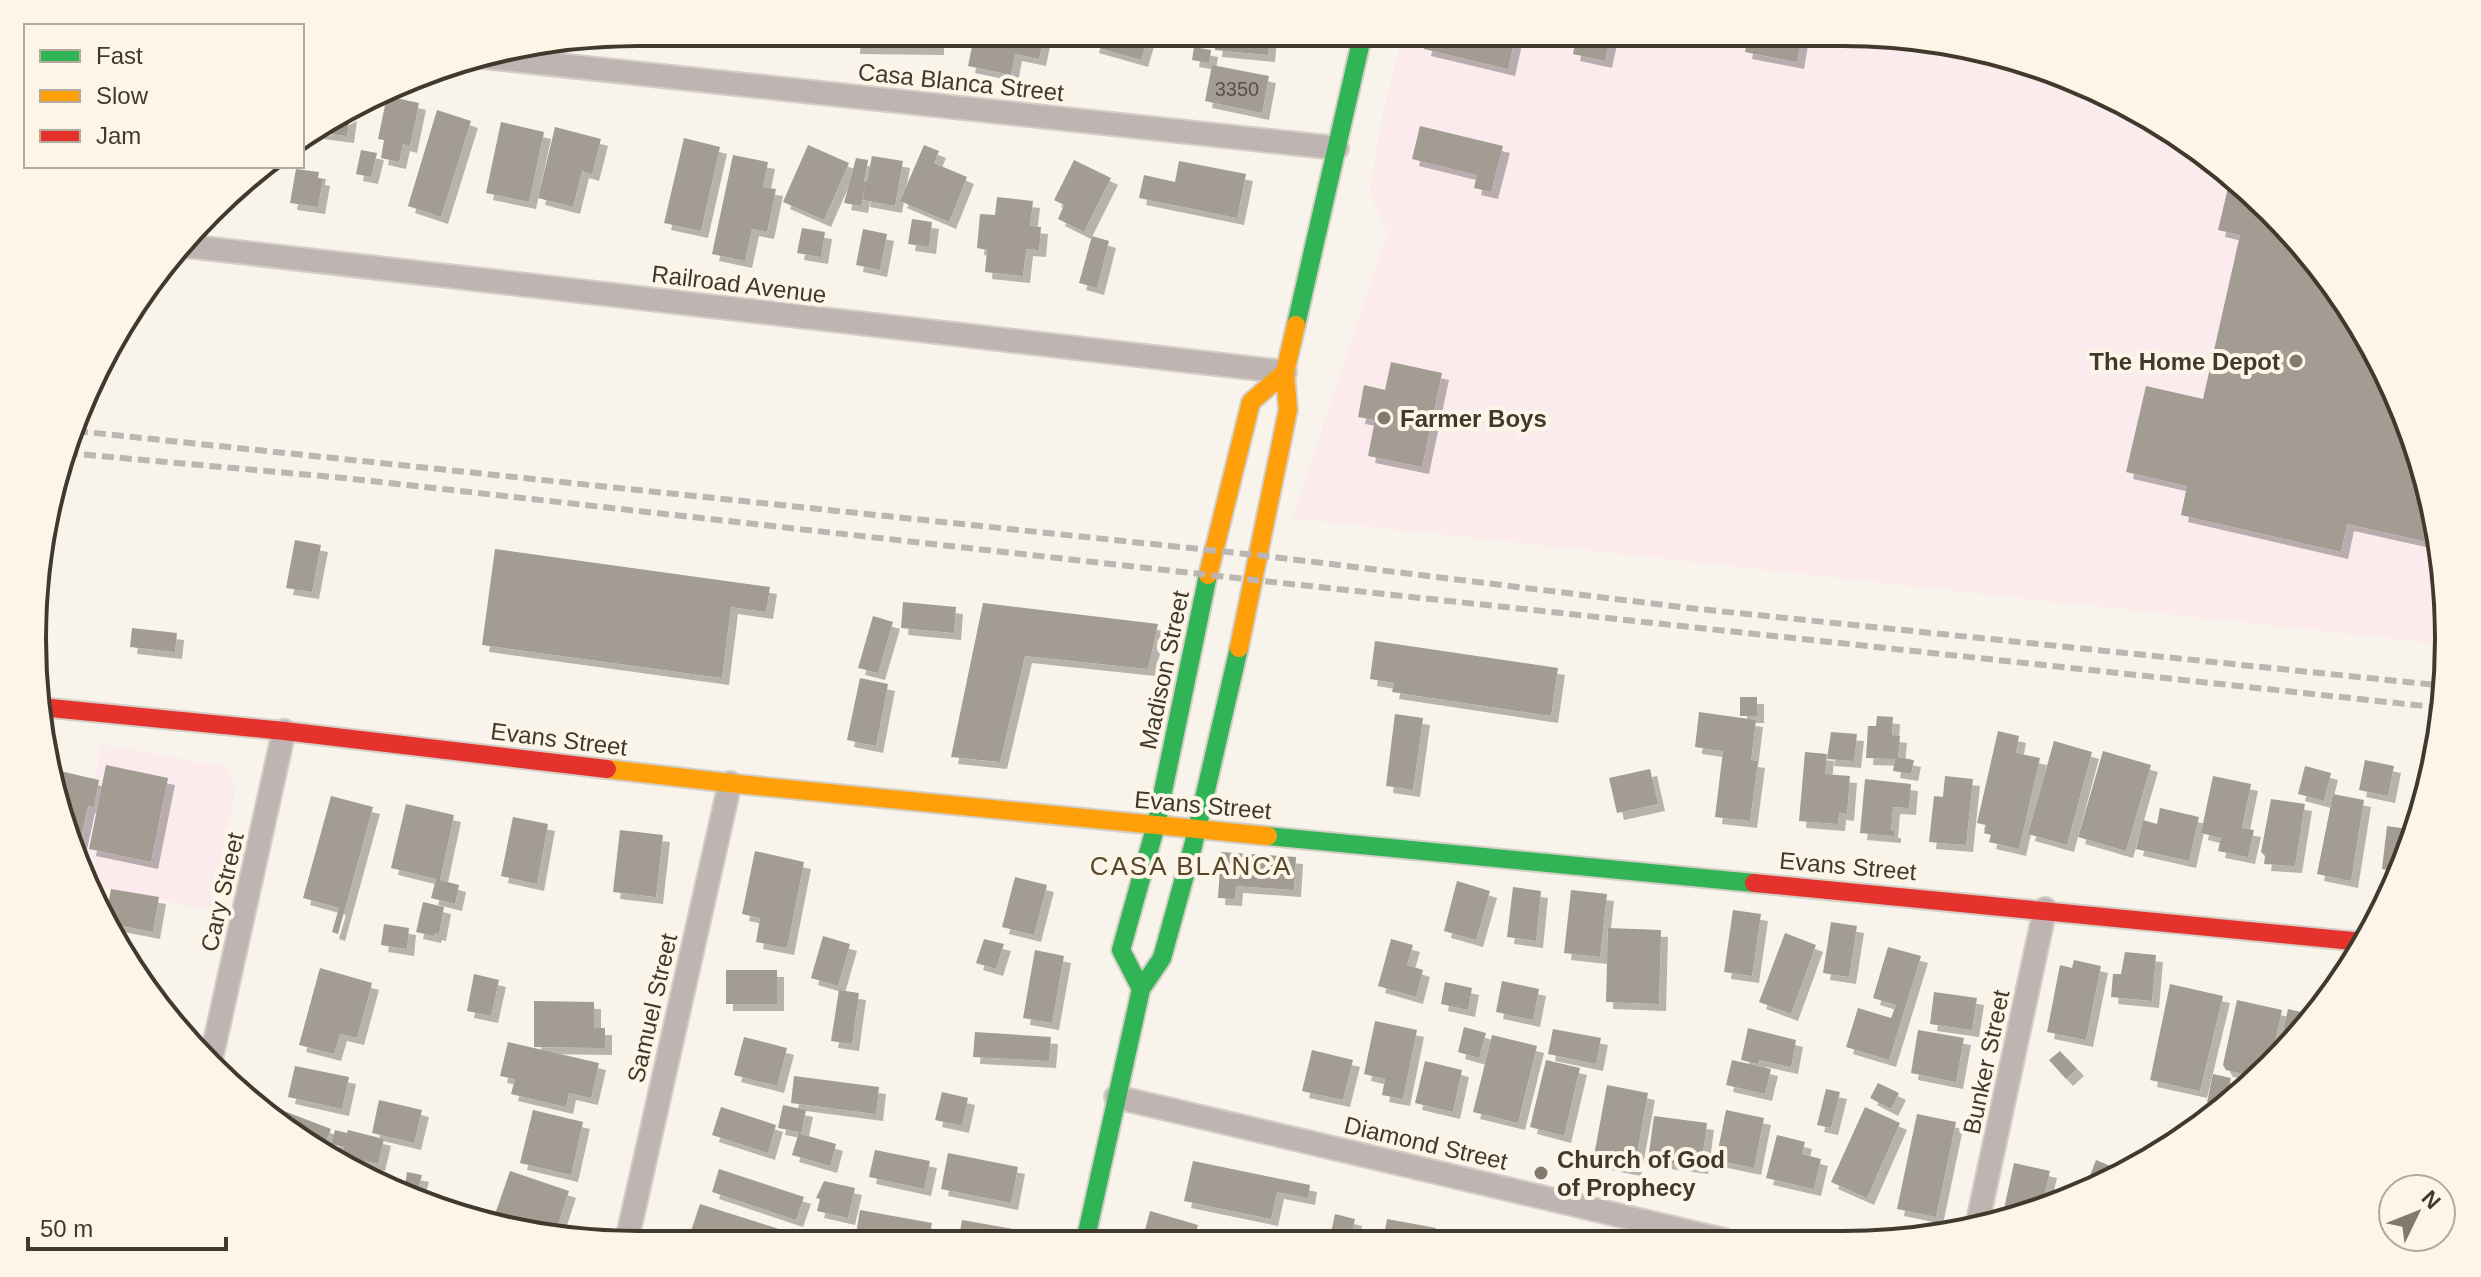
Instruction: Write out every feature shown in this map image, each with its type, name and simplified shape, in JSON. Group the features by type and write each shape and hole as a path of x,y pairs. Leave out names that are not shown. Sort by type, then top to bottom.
{"street":[{"path":"1087,1231 1141,989 1162,958 1254,580 1288,410 1285,372 1360,46"},
{"name":"Casa Blanca Street","path":"511,60 1337,148"},
{"name":"Railroad Avenue","path":"194,247 1285,372"},
{"name":"Madison Street","path":"1141,989 1121,950 1156,825 1213,551 1251,402 1285,372"},
{"name":"Evans Street","path":"50,708 284,731 730,783 2352,941"},
{"name":"Cary Street","path":"213,1050 284,731"},
{"name":"Samuel Street","path":"629,1231 730,783"},
{"name":"Bunker Street","path":"1979,1215 2045,909"},
{"name":"Diamond Street","path":"1116,1097 1686,1231"}],"shaded area":[{"path":"1400,46 1881,47 1958,57 1996,66 2033,77 2105,107 2172,146 2233,193 2313,278 2356,342 2390,412 2415,485 2430,561 2435,644 1292,518 1387,232 1369,192 1383,113"},
{"path":"101,744 226,767 236,789 210,911 101,887 83,844"}],"building":[{"path":"937,46 937,48 853,47"},
{"path":"972,46 1042,46 1039,59 1015,54 1011,75 968,66"},
{"path":"1092,46 1145,46 1141,60"},
{"path":"1216,46 1269,46 1268,55 1215,50"},
{"path":"1425,46 1513,46 1508,69 1424,49"},
{"path":"1575,46 1608,46 1605,61 1573,54"},
{"path":"1746,46 1800,46 1797,62 1745,52"},
{"path":"1194,47 1211,50 1209,63 1192,60"},
{"path":"1212,65 1269,76 1262,113 1205,101"},
{"path":"396,98 419,103 410,146 403,144 399,162 381,158 384,140 378,139 386,103"},
{"path":"437,110 471,121 441,217 408,206"},
{"path":"349,121 347,136 328,134"},
{"path":"501,122 544,132 529,202 486,193"},
{"path":"1420,126 1503,146 1491,192 1474,188 1477,175 1412,159"},
{"path":"555,127 601,139 592,174 582,171 573,207 538,198"},
{"path":"684,138 720,147 701,231 664,223"},
{"path":"808,145 849,163 824,220 783,202"},
{"path":"924,145 939,151 934,163 967,177 949,222 900,201"},
{"path":"361,150 377,153 371,177 356,174"},
{"path":"733,155 768,162 763,187 776,189 767,232 752,229 745,261 712,254"},
{"path":"872,156 903,161 895,206 863,200 865,186 861,206 844,203 856,158 868,160 864,181 867,182"},
{"path":"1074,160 1111,178 1084,232 1058,219 1064,205 1054,200"},
{"path":"1179,161 1246,174 1237,218 1139,198 1144,175 1175,182"},
{"path":"296,169 319,172 318,178 323,179 318,207 290,203"},
{"name":"The Home Depot","path":"2228,189 2288,248 2335,309 2356,342 2390,412 2415,485 2427,542 2347,524 2341,552 2181,515 2187,486 2126,472 2146,386 2203,399 2240,235 2218,230"},
{"path":"997,197 1033,201 1030,226 1041,227 1039,250 1026,249 1023,276 985,272 987,250 977,248 980,214 995,215"},
{"path":"912,219 932,222 929,247 908,244"},
{"path":"802,228 825,232 821,257 797,253"},
{"path":"863,229 887,234 880,270 856,265"},
{"path":"1092,236 1109,241 1097,288 1079,283"},
{"path":"1391,362 1442,373 1422,467 1368,456 1375,420 1358,417 1364,385 1385,390"},
{"path":"295,540 321,545 312,592 286,588"},
{"path":"495,549 770,587 766,612 731,607 722,678 482,645"},
{"path":"903,602 956,607 954,633 901,628"},
{"path":"983,603 1158,624 1148,669 1025,656 1000,762 951,757"},
{"path":"873,616 893,622 878,673 858,668"},
{"path":"132,628 177,633 175,652 130,647"},
{"path":"1375,641 1558,668 1551,716 1392,692 1394,683 1370,679"},
{"path":"860,678 888,684 876,746 847,740"},
{"path":"1740,697 1757,697 1757,716 1740,716"},
{"path":"1699,712 1756,720 1751,760 1758,761 1750,821 1715,817 1723,751 1695,747"},
{"path":"1395,714 1423,718 1413,790 1386,786"},
{"path":"1877,716 1893,717 1892,735 1900,736 1898,757 1914,760 1911,774 1893,771 1895,759 1866,758 1868,726 1876,726"},
{"path":"1998,731 2019,736 2016,753 2040,758 2019,849 1989,842 1991,835 1984,833 1986,825 1977,823"},
{"path":"1831,732 1857,734 1854,761 1827,759"},
{"path":"2054,741 2092,752 2067,845 2028,834"},
{"path":"2103,751 2151,765 2126,851 2078,837"},
{"path":"1805,752 1827,754 1825,774 1850,776 1847,814 1839,813 1838,824 1799,821"},
{"path":"2365,760 2394,766 2388,796 2359,790"},
{"path":"106,765 168,778 151,862 89,849"},
{"path":"2305,766 2331,773 2324,801 2298,794"},
{"path":"1650,769 1658,804 1617,813 1609,778"},
{"path":"61,771 99,780 94,807 88,806 81,839"},
{"path":"1945,776 1973,779 1966,845 1929,842 1934,796 1943,797"},
{"path":"2213,776 2251,784 2242,828 2254,830 2248,857 2218,851 2221,838 2201,833"},
{"path":"1865,779 1911,784 1909,808 1893,807 1891,831 1894,831 1894,836 1860,833"},
{"path":"2333,794 2364,800 2351,881 2317,874"},
{"path":"331,796 373,807 338,934 332,932 339,908 303,898"},
{"path":"2271,799 2305,804 2295,866 2264,864 2265,856 2261,852"},
{"path":"406,804 454,815 440,880 459,885 455,904 431,898 436,879 391,868"},
{"path":"2160,808 2199,817 2189,861 2136,849 2143,820 2157,824"},
{"path":"513,817 548,824 537,884 501,876"},
{"path":"2387,826 2404,828 2388,870 2382,869"},
{"path":"620,830 663,835 656,897 613,892"},
{"path":"755,851 804,862 787,948 756,942 760,918 742,914"},
{"path":"1221,852 1296,857 1294,890 1236,886 1235,899 1218,898"},
{"path":"1015,877 1047,885 1034,935 1002,927"},
{"path":"1457,881 1490,891 1476,940 1444,931"},
{"path":"1513,887 1541,891 1536,941 1507,937"},
{"path":"111,889 159,897 153,932 120,926 108,903"},
{"path":"1571,890 1607,894 1600,957 1564,953"},
{"path":"423,902 444,907 439,934 435,933 434,936 416,932"},
{"path":"1733,910 1761,914 1752,976 1724,972"},
{"path":"1831,922 1857,926 1849,977 1823,973"},
{"path":"384,924 409,928 407,949 381,945"},
{"path":"1608,928 1661,930 1659,1004 1606,1002"},
{"path":"1785,933 1816,945 1791,1014 1759,1002"},
{"path":"823,936 850,944 838,986 811,978"},
{"path":"984,939 1004,944 996,969 976,963"},
{"path":"1391,939 1413,945 1407,965 1423,970 1416,997 1378,986"},
{"path":"1888,947 1921,956 1889,1060 1846,1047 1858,1008 1891,1018 1896,1005 1873,998"},
{"path":"1035,950 1064,956 1052,1023 1023,1018"},
{"path":"2125,952 2156,955 2152,1001 2111,997 2113,974 2121,974"},
{"path":"2074,960 2101,966 2086,1040 2047,1032 2060,965 2072,968"},
{"path":"320,968 372,983 357,1038 340,1034 334,1054 299,1045"},
{"path":"726,970 777,970 777,1004 726,1004"},
{"path":"474,974 499,980 491,1016 467,1011"},
{"path":"1502,981 1539,989 1533,1020 1496,1012"},
{"path":"1445,982 1472,988 1468,1010 1441,1004"},
{"path":"2170,984 2223,996 2200,1091 2150,1080"},
{"path":"839,990 859,993 852,1044 831,1041"},
{"path":"1934,992 1977,998 1972,1030 1930,1024"},
{"path":"2237,1000 2282,1010 2275,1043 2243,1074 2226,1070 2223,1065"},
{"path":"534,1001 594,1002 594,1028 605,1028 605,1048 534,1047"},
{"path":"2288,1009 2302,1012 2288,1029 2282,1035"},
{"path":"1375,1021 1417,1030 1403,1099 1382,1095 1385,1079 1364,1074"},
{"path":"1464,1027 1486,1033 1479,1058 1458,1052"},
{"path":"1748,1028 1796,1040 1791,1067 1759,1060 1758,1064 1741,1060"},
{"path":"1553,1029 1601,1038 1596,1064 1548,1054"},
{"path":"1918,1030 1964,1038 1956,1082 1911,1073"},
{"path":"975,1032 1051,1037 1049,1061 973,1057"},
{"path":"1492,1035 1537,1046 1518,1123 1473,1112"},
{"path":"744,1037 787,1048 777,1086 734,1075"},
{"path":"508,1042 599,1063 591,1098 569,1093 566,1107 511,1094 515,1079 500,1076"},
{"path":"1312,1050 1353,1060 1343,1100 1302,1091"},
{"path":"2060,1051 2077,1069 2066,1079 2049,1060"},
{"path":"1546,1060 1580,1068 1564,1136 1530,1127"},
{"path":"1732,1060 1771,1069 1765,1094 1726,1085"},
{"path":"1425,1061 1462,1070 1453,1112 1415,1103"},
{"path":"295,1066 349,1077 342,1109 288,1097"},
{"path":"2213,1074 2231,1078 2229,1087 2210,1103 2207,1102"},
{"path":"794,1076 879,1087 876,1114 791,1103"},
{"path":"1878,1083 1899,1093 1891,1109 1870,1098"},
{"path":"1607,1085 1648,1093 1634,1169 1593,1161"},
{"path":"1826,1089 1840,1092 1831,1128 1817,1125"},
{"path":"942,1092 968,1098 962,1126 935,1120"},
{"path":"379,1100 422,1110 414,1143 372,1133"},
{"path":"783,1105 806,1110 801,1134 836,1144 830,1166 792,1155 799,1132 778,1128"},
{"path":"721,1107 776,1125 768,1153 712,1135"},
{"path":"1865,1107 1900,1123 1867,1198 1831,1182"},
{"path":"277,1108 331,1129 326,1142"},
{"path":"533,1110 583,1122 571,1175 520,1163"},
{"path":"1726,1110 1764,1118 1754,1168 1716,1160"},
{"path":"1917,1114 1956,1122 1936,1217 1897,1209"},
{"path":"1654,1116 1707,1123 1701,1167 1648,1160"},
{"path":"335,1130 384,1139 378,1164 355,1159 343,1152 344,1147 331,1144"},
{"path":"1777,1135 1805,1142 1802,1154 1821,1159 1814,1189 1766,1178"},
{"path":"875,1150 930,1161 924,1189 869,1177"},
{"path":"948,1153 1018,1167 1011,1203 941,1189"},
{"path":"2096,1160 2112,1167 2105,1170 2090,1177"},
{"path":"1193,1161 1310,1185 1308,1198 1277,1192 1271,1219 1184,1201"},
{"path":"2014,1163 2050,1171 2044,1196 2004,1209"},
{"path":"719,1169 804,1197 796,1220 712,1192"},
{"path":"510,1171 569,1191 558,1225 495,1213"},
{"path":"407,1172 422,1175 418,1188 406,1183"},
{"path":"824,1181 855,1188 848,1218 817,1211 820,1199 816,1198"},
{"path":"700,1204 782,1230 782,1231 691,1231"},
{"path":"860,1210 932,1223 930,1231 856,1231"},
{"path":"1150,1211 1198,1225 1196,1231 1145,1231"},
{"path":"1335,1214 1355,1219 1352,1231 1331,1231"},
{"path":"1387,1219 1436,1228 1435,1231 1385,1231"},
{"path":"962,1220 1013,1229 1013,1231 960,1231"}],"railway":[{"path":"83,432 1257,555 1689,608 2433,685"},
{"path":"75,454 344,478 2431,707"}],"traffic: fast":[{"path":"1296,325 1360,46"},
{"path":"1141,989 1121,950 1156,825 1208,575"},
{"path":"1087,1231 1141,989 1162,958 1193,846 1239,648"},
{"path":"1268,836 1754,883"}],"traffic: slow":[{"path":"1239,648 1288,410 1285,372 1296,325"},
{"path":"1208,575 1251,402 1285,372"},
{"path":"607,769 1268,836"}],"traffic: jam":[{"path":"50,708 284,731 607,769"},
{"path":"1754,883 2352,941"}],"place":[{"name":"The Home Depot","path":"2296,361"},
{"name":"Farmer Boys","path":"1384,418"},
{"name":"Church of God of Prophecy","path":"1541,1173"}],"district":[{"name":"CASA BLANCA","path":"1191,866"}]}
